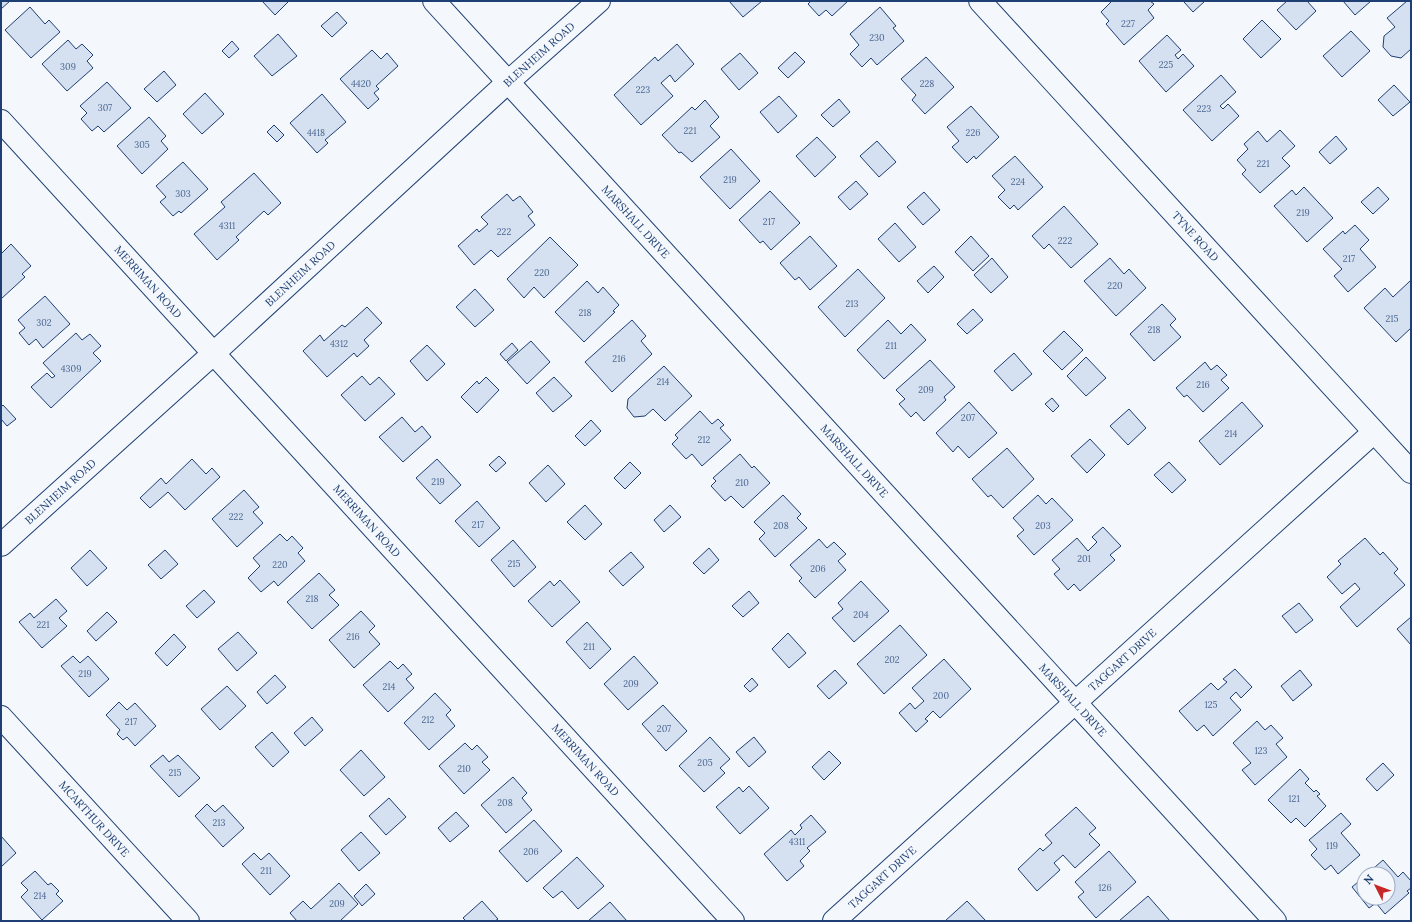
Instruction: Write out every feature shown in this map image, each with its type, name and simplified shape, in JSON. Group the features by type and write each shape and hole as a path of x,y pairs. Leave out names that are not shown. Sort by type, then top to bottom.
{"street":[{"name":"MARSHALL DRIVE","path":"434,1 1074,703 1275,921"},
{"name":"BLENHEIM ROAD","path":"1,545 214,353 508,82 599,1"},
{"name":"TYNE ROAD","path":"980,1 1411,472"},
{"name":"MERRIMAN ROAD","path":"1,121 734,921"},
{"name":"TAGGART DRIVE","path":"834,921 1374,432"},
{"name":"MCARTHUR DRIVE","path":"1,717 188,921"}],"building":[{"path":"1,1 10,1 1,9"},
{"path":"262,1 289,1 275,15"},
{"path":"729,1 762,1 743,17"},
{"path":"811,1 848,1 832,16 826,10 819,16 808,4"},
{"path":"1112,1 1150,1 1154,4 1148,10 1154,18 1124,45 1106,24 1109,21 1101,12"},
{"path":"1205,1 1193,12 1184,2"},
{"path":"1287,1 1307,1 1316,11 1296,30 1277,10"},
{"path":"1343,1 1371,1 1355,15"},
{"path":"1407,1 1411,1 1411,49 1401,58 1391,56 1383,47 1384,36 1395,27 1387,18"},
{"path":"30,7 45,24 49,20 60,32 31,58 5,30"},
{"path":"880,7 896,26 893,28 904,41 877,65 871,58 862,67 850,54 859,45 850,34"},
{"path":"337,12 347,23 332,37 321,26"},
{"path":"1262,20 1281,39 1261,58 1243,39"},
{"path":"1351,31 1370,51 1342,77 1323,56"},
{"path":"278,34 297,56 272,76 254,56"},
{"path":"1167,35 1181,50 1175,55 1178,59 1183,54 1194,66 1166,92 1139,61"},
{"path":"68,40 76,49 82,44 93,55 87,61 93,68 67,91 42,64"},
{"path":"232,41 239,49 229,58 222,51"},
{"path":"677,44 694,64 675,82 670,75 661,83 673,96 641,125 614,95 655,57 658,61"},
{"path":"372,50 381,59 387,53 398,66 376,86 379,89 374,93 379,99 368,109 340,79"},
{"path":"795,52 805,62 788,78 778,68"},
{"path":"740,53 758,73 739,90 721,69"},
{"path":"926,57 954,87 925,114 912,100 916,95 901,79"},
{"path":"164,71 176,85 157,102 144,89"},
{"path":"1221,75 1236,92 1220,106 1223,109 1228,104 1239,116 1212,141 1183,110"},
{"path":"107,82 131,108 104,132 98,126 92,131 81,119 87,113 80,106"},
{"path":"1394,85 1410,102 1393,116 1378,100"},
{"path":"205,93 224,114 202,134 183,114"},
{"path":"322,94 346,122 325,140 328,143 317,153 290,123"},
{"path":"779,96 797,116 778,133 760,112"},
{"path":"839,99 850,112 833,127 821,115"},
{"path":"705,100 719,117 710,126 720,137 692,162 681,152 679,153 662,135 692,107 695,110"},
{"path":"971,106 999,137 976,159 974,156 967,163 952,147 959,141 947,127"},
{"path":"149,117 166,136 161,141 168,149 142,174 117,146"},
{"path":"274,125 284,135 277,142 267,132"},
{"path":"1280,130 1295,146 1282,158 1290,166 1260,193 1242,174 1246,170 1237,160 1248,149 1244,144 1258,131 1267,142"},
{"path":"1336,136 1347,149 1330,164 1319,152"},
{"path":"817,137 836,157 815,177 796,156"},
{"path":"877,141 896,162 879,177 860,156"},
{"path":"731,149 760,181 730,209 700,177"},
{"path":"1015,156 1043,187 1018,210 1014,205 1010,209 998,197 1005,190 992,176"},
{"path":"183,162 208,189 181,213 179,211 173,216 160,202 166,197 156,186"},
{"path":"254,173 281,203 268,215 264,211 236,237 239,240 217,260 194,234 225,207 221,202"},
{"path":"856,181 868,194 850,210 838,197"},
{"path":"1304,187 1333,218 1307,242 1274,206 1292,190 1296,195"},
{"path":"1378,187 1389,199 1373,214 1361,202"},
{"path":"770,191 800,223 771,250 763,241 760,243 739,220"},
{"path":"924,192 940,210 923,225 907,207"},
{"path":"507,194 513,201 520,196 533,212 528,216 535,225 498,257 491,250 474,265 458,246 477,229 479,232 488,224 481,217"},
{"path":"1064,206 1098,244 1071,268 1049,244 1044,249 1032,236"},
{"path":"895,223 916,247 899,262 878,239"},
{"path":"1355,225 1369,240 1360,249 1376,267 1348,292 1334,276 1342,269 1323,249 1343,231 1345,234"},
{"path":"810,236 837,266 810,290 799,277 795,280 780,263"},
{"path":"971,236 989,256 973,271 955,252"},
{"path":"550,237 578,265 544,298 534,287 524,298 507,279"},
{"path":"11,244 31,266 22,274 25,277 1,299 1,254"},
{"path":"992,258 1008,277 991,293 974,275"},
{"path":"1110,258 1124,274 1129,269 1146,288 1116,316 1084,281"},
{"path":"934,266 944,277 928,293 917,281"},
{"path":"858,269 885,298 845,337 818,307"},
{"path":"587,281 598,293 603,287 619,305 613,311 615,312 584,342 555,312"},
{"path":"1410,281 1411,328 1396,342 1364,308 1385,288 1393,297"},
{"path":"475,289 494,310 475,327 456,307"},
{"path":"45,296 70,324 43,348 36,339 29,345 19,333 25,328 18,320"},
{"path":"1162,304 1176,319 1170,325 1181,337 1154,361 1130,334"},
{"path":"367,307 382,323 364,340 369,346 357,357 354,353 327,377 303,351 320,335 324,341 342,325 345,327"},
{"path":"973,309 983,320 967,334 957,324"},
{"path":"632,320 646,336 641,341 652,354 612,392 585,362"},
{"path":"888,320 901,334 911,324 926,340 884,379 857,350"},
{"path":"1064,331 1083,350 1062,370 1043,351"},
{"path":"76,333 82,340 90,334 101,346 93,353 101,361 51,408 31,387 47,373 52,378 55,376 43,363"},
{"path":"531,341 550,362 527,384 507,362"},
{"path":"512,343 518,350 506,361 500,354"},
{"path":"427,345 445,364 427,381 410,361"},
{"path":"1014,353 1032,374 1012,391 994,371"},
{"path":"1086,357 1106,378 1086,396 1067,376"},
{"path":"930,360 955,387 944,397 946,400 924,421 916,412 911,417 899,404 905,399 896,390"},
{"path":"1205,362 1211,370 1217,365 1227,375 1221,380 1229,388 1203,412 1187,395 1184,397 1176,388"},
{"path":"664,366 692,396 665,421 653,409 645,416 634,417 627,408 628,399"},
{"path":"362,376 370,385 379,377 395,394 365,421 341,395"},
{"path":"486,377 499,390 477,413 461,397 477,381 479,384"},
{"path":"554,377 572,396 553,412 536,393"},
{"path":"1052,398 1059,406 1053,412 1045,404"},
{"path":"969,402 997,433 969,458 958,446 953,452 936,433"},
{"path":"1242,402 1263,426 1220,465 1199,441"},
{"path":"3,405 16,419 7,426 1,419 1,407"},
{"path":"1129,409 1146,428 1128,445 1110,426"},
{"path":"700,411 712,424 718,419 724,425 720,428 731,440 702,466 692,454 686,459 672,444 678,438 675,435"},
{"path":"402,417 415,432 422,426 431,437 403,462 379,437"},
{"path":"591,420 601,431 585,446 575,436"},
{"path":"1090,439 1105,455 1087,473 1071,456"},
{"path":"1007,448 1034,479 1003,508 991,495 988,497 972,479"},
{"path":"740,454 752,468 754,466 770,483 743,508 731,496 725,501 711,486 716,481 713,478"},
{"path":"499,456 506,463 496,472 489,465"},
{"path":"192,459 206,474 212,468 220,477 185,510 168,492 150,508 140,498 161,478 166,484"},
{"path":"437,459 461,485 440,504 416,478"},
{"path":"630,462 641,473 625,489 614,478"},
{"path":"1169,462 1186,480 1172,493 1154,475"},
{"path":"548,465 565,484 546,502 529,483"},
{"path":"244,490 259,507 253,512 263,523 237,547 212,519"},
{"path":"783,495 801,514 797,518 807,528 775,557 759,539 765,533 754,522"},
{"path":"1038,495 1046,504 1052,498 1073,520 1034,555 1017,536 1024,530 1013,518"},
{"path":"477,501 500,528 479,547 455,521"},
{"path":"585,505 602,524 585,540 567,522"},
{"path":"670,505 681,517 664,532 654,520"},
{"path":"1103,527 1121,546 1110,555 1115,560 1080,591 1074,584 1068,590 1054,574 1060,569 1052,560 1077,538 1088,551 1097,542 1092,537"},
{"path":"280,534 287,541 292,536 303,548 298,553 305,561 278,586 274,581 261,592 248,578 260,566 253,558"},
{"path":"1365,538 1380,555 1383,552 1398,569 1394,573 1405,585 1357,627 1340,607 1360,589 1355,583 1342,594 1327,577 1341,564 1338,561"},
{"path":"819,539 827,548 834,542 846,554 838,561 846,570 815,598 799,581 802,578 790,565"},
{"path":"513,540 536,567 514,587 491,560"},
{"path":"709,548 719,560 704,574 693,563"},
{"path":"90,550 107,568 87,586 71,568"},
{"path":"165,550 178,564 161,579 148,565"},
{"path":"631,552 644,567 623,586 609,571"},
{"path":"319,573 335,590 329,595 339,605 312,629 287,602"},
{"path":"560,580 580,602 552,627 528,601 550,581 554,586"},
{"path":"861,581 889,611 854,642 832,618 843,609 838,603"},
{"path":"204,590 215,602 197,618 186,606"},
{"path":"749,591 759,603 743,617 732,606"},
{"path":"56,599 67,611 59,618 67,626 42,648 19,622 30,613 34,618"},
{"path":"1299,603 1313,620 1296,633 1282,616"},
{"path":"361,611 375,626 369,632 380,644 354,668 329,640"},
{"path":"107,612 117,622 96,641 87,631"},
{"path":"1411,617 1411,645 1397,629"},
{"path":"587,622 611,649 590,669 566,642"},
{"path":"900,625 927,655 884,694 857,664"},
{"path":"238,632 257,653 237,671 218,649"},
{"path":"788,633 806,653 789,668 772,649"},
{"path":"174,634 186,647 167,666 155,653"},
{"path":"73,656 80,663 88,656 109,679 89,697 61,666"},
{"path":"634,656 658,683 628,710 604,684"},
{"path":"944,659 971,689 940,718 933,711 925,719 928,721 916,732 899,713 910,703 915,709 924,701 912,688"},
{"path":"390,661 398,669 403,664 412,674 406,679 414,688 388,712 363,685"},
{"path":"1235,669 1252,687 1241,698 1236,692 1230,698 1241,710 1213,736 1204,725 1197,731 1179,711 1211,683 1218,690 1227,682 1223,679"},
{"path":"835,670 847,683 829,699 817,686"},
{"path":"1300,670 1312,685 1293,701 1281,686"},
{"path":"275,675 286,687 267,704 257,692"},
{"path":"752,678 758,685 750,692 744,686"},
{"path":"227,686 246,706 220,730 201,709"},
{"path":"435,693 451,710 446,715 455,726 429,750 404,723"},
{"path":"119,702 127,710 135,703 156,726 135,746 127,737 123,740 117,734 120,730 106,715"},
{"path":"663,705 687,731 666,751 642,724"},
{"path":"312,717 323,730 305,746 294,733"},
{"path":"1257,721 1265,730 1271,725 1283,738 1276,744 1287,757 1255,785 1242,770 1251,763 1233,743"},
{"path":"272,732 289,752 273,767 255,747"},
{"path":"710,737 730,759 720,768 725,773 704,792 679,766"},
{"path":"754,737 766,752 749,767 736,752"},
{"path":"465,743 472,750 477,745 488,757 482,762 490,770 464,794 439,766"},
{"path":"361,750 385,777 364,796 340,770"},
{"path":"829,751 841,763 824,780 812,767"},
{"path":"163,755 169,762 178,755 200,778 179,797 150,766"},
{"path":"1383,763 1394,775 1377,791 1366,779"},
{"path":"1300,769 1309,779 1305,783 1314,792 1316,790 1320,794 1317,796 1326,806 1305,827 1296,818 1291,823 1268,800"},
{"path":"513,777 527,793 522,798 532,810 506,833 481,805"},
{"path":"749,786 769,808 740,834 716,807 739,787 743,792"},
{"path":"389,798 406,817 386,835 369,816"},
{"path":"207,804 215,812 223,805 244,828 223,847 195,816"},
{"path":"1076,807 1096,828 1089,834 1100,845 1075,868 1063,855 1054,863 1060,870 1037,891 1018,869 1040,848 1043,851 1052,843 1045,835"},
{"path":"456,812 469,826 450,842 438,828"},
{"path":"1341,813 1351,824 1341,833 1360,855 1338,874 1331,865 1325,870 1311,855 1317,849 1309,840"},
{"path":"811,815 826,832 807,848 810,851 800,861 804,866 787,881 764,854 791,830 795,835 802,828 800,825"},
{"path":"534,820 562,851 527,882 499,851"},
{"path":"361,832 380,853 359,871 341,850"},
{"path":"1,836 16,853 1,867"},
{"path":"1109,851 1136,882 1096,918 1078,897 1084,892 1075,882"},
{"path":"254,853 261,860 269,853 290,876 270,895 242,864"},
{"path":"577,857 604,886 578,909 562,891 553,898 543,888"},
{"path":"1383,860 1388,866 1376,866"},
{"path":"35,871 48,885 51,883 59,891 56,894 63,901 42,920 21,897 28,890 21,883"},
{"path":"1403,872 1411,881 1411,888 1407,891 1409,893 1396,904 1396,875 1398,877"},
{"path":"339,883 358,904 340,921 297,921 290,913 303,901 311,909"},
{"path":"366,884 375,894 362,906 354,896"},
{"path":"1356,884 1356,892 1352,887"},
{"path":"1148,896 1170,921 1119,921"},
{"path":"482,901 498,919 495,921 466,921 463,918"},
{"path":"967,901 986,921 945,921"},
{"path":"610,902 627,921 588,921"},
{"path":"1378,906 1394,906 1385,914"}]}
